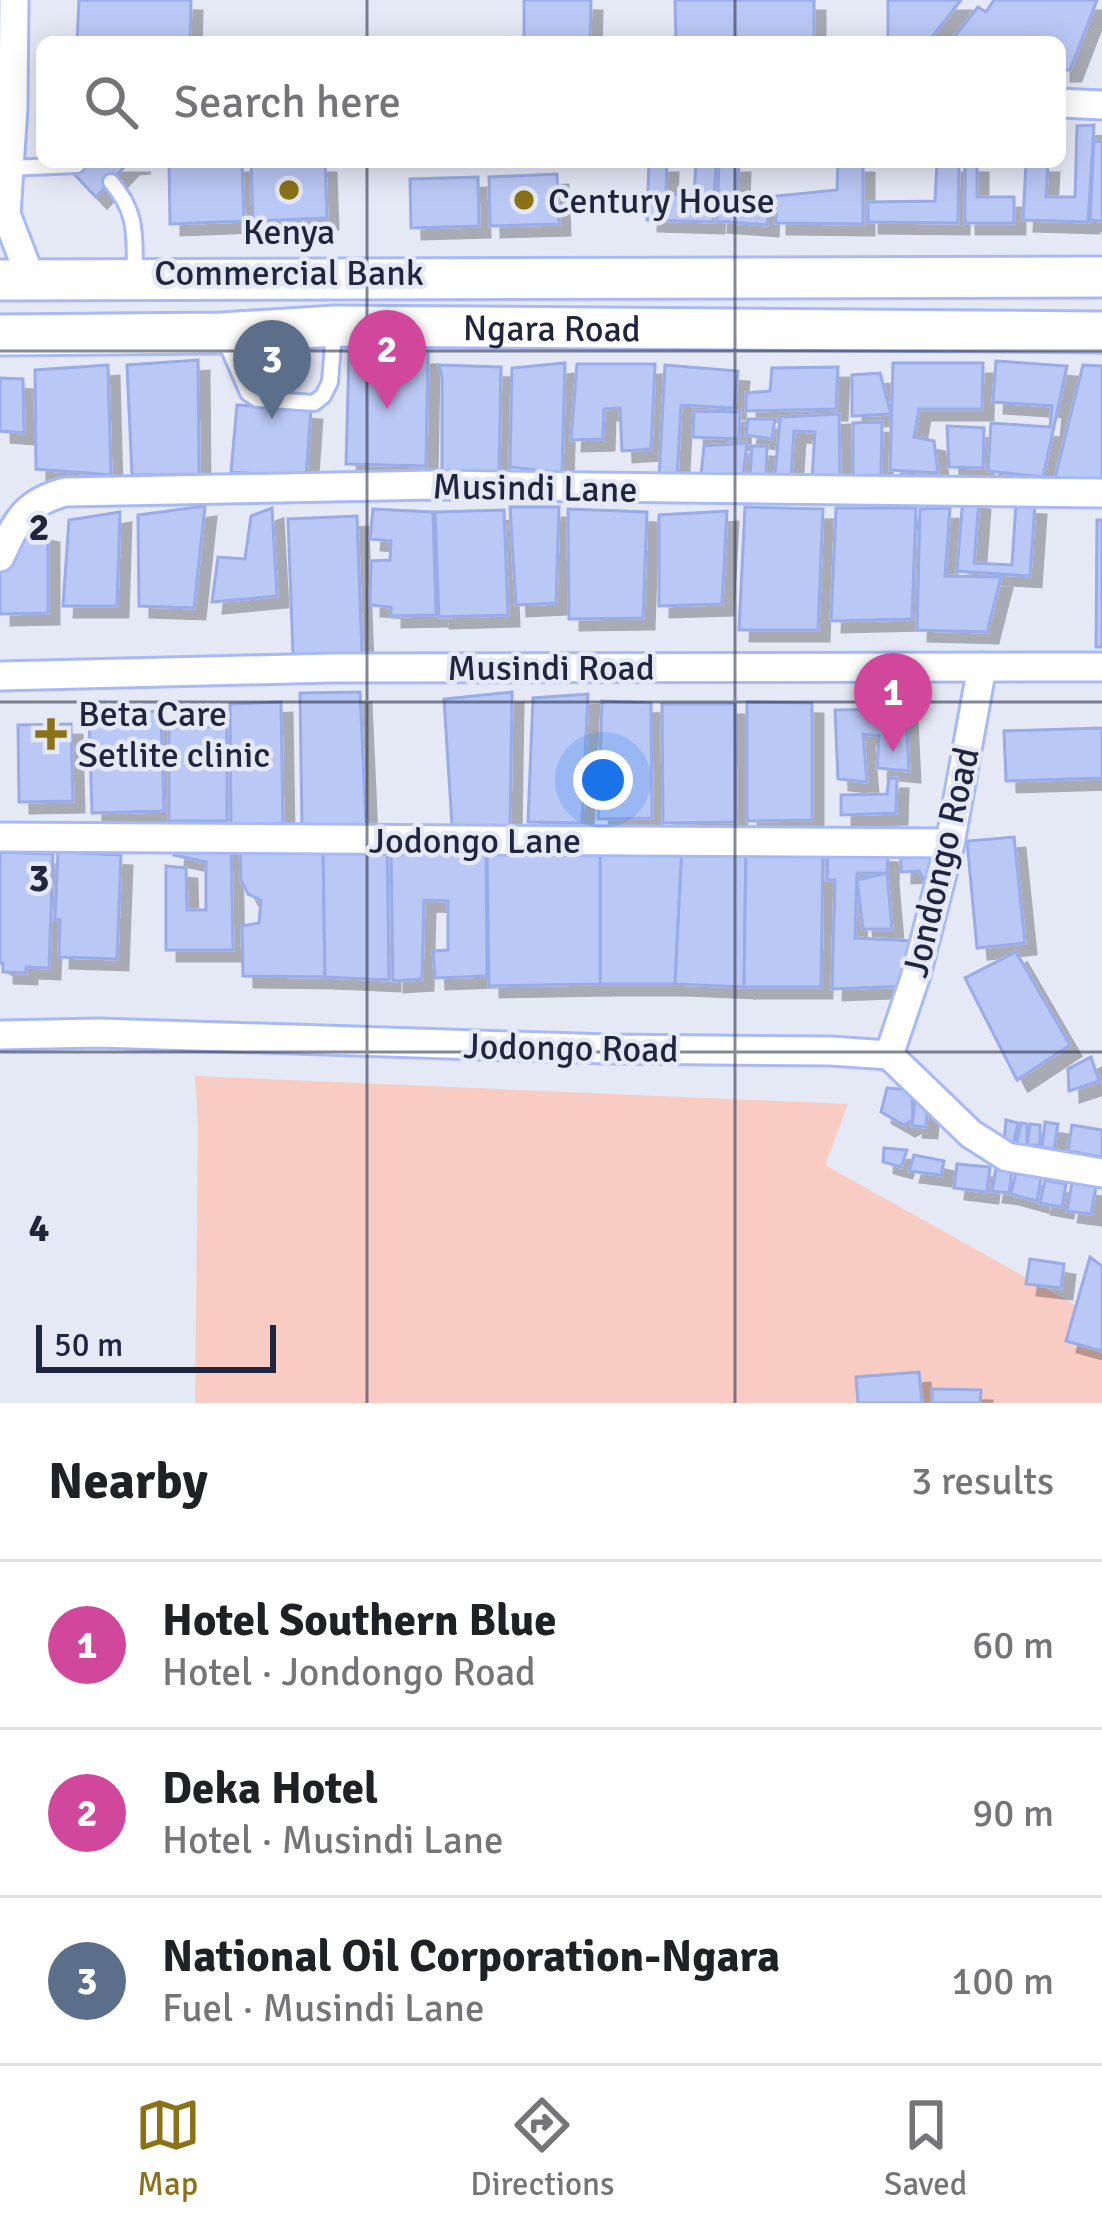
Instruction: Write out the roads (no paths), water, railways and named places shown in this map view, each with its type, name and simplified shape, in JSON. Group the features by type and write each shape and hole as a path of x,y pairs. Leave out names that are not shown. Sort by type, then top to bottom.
{"main road":[{"path":"559,276 561,330"},
{"name":"Ngara Road","path":"15,279 1102,277"},
{"name":"Ngara Road","path":"0,334 221,333 335,326 1102,332"}],"street":[{"path":"9,19 13,108 3,219 15,279"},
{"path":"1066,103 1102,105"},
{"path":"13,108 36,108"},
{"name":"Musindi Lane","path":"0,557 17,521 33,505 65,492 434,485 1102,493"},
{"name":"Jondongo Road","path":"890,1055 950,843 982,667"},
{"name":"Musindi Road","path":"0,676 332,668 1102,667"},
{"name":"Jodongo Lane","path":"0,837 950,843"},
{"name":"Jodongo Road","path":"0,1035 99,1033 890,1055"},
{"path":"890,1055 971,1134 1006,1157 1102,1173"}],"lane":[{"path":"9,168 36,167"},
{"path":"111,182 126,199 134,220 135,278"},
{"path":"221,333 248,393 256,399 314,403 330,382 335,326"}],"place":[{"name":"Kenya Commercial Bank","path":"289,190"},
{"name":"Century House","path":"524,200"},
{"name":"Deka Hotel","path":"387,409"},
{"name":"National Oil Corporation-Ngara","path":"272,419"},
{"name":"Beta Care Setlite clinic","path":"51,734"},
{"name":"Hotel Southern Blue","path":"893,752"}]}
